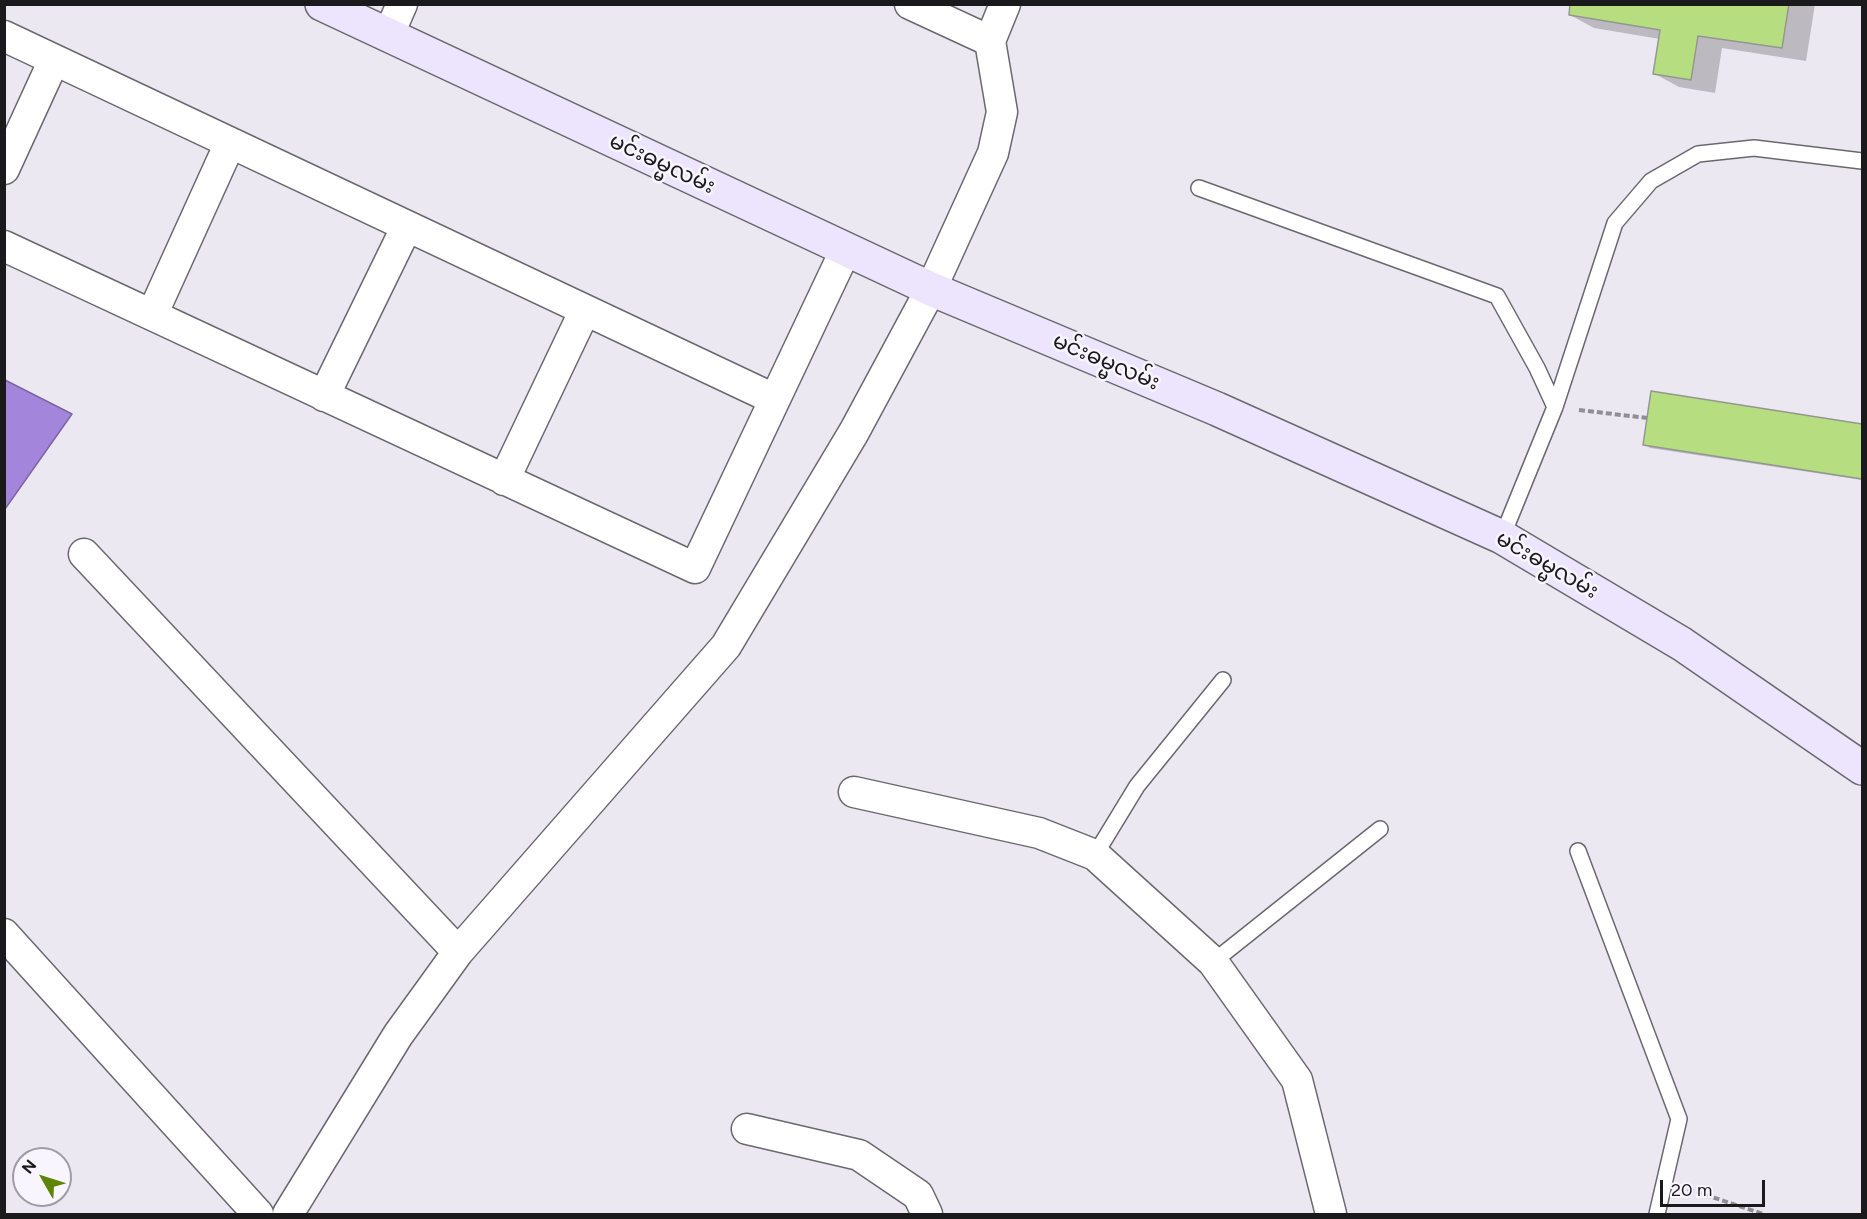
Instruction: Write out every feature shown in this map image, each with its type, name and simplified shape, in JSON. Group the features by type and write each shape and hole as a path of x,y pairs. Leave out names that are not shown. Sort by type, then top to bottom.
{"main road":[{"name":"မင်းဓမ္မလမ်း","path":"322,4 931,289 1217,409 1502,537 1682,644 1863,768"}],"street":[{"path":"388,36 402,4"},
{"path":"909,4 990,41"},
{"path":"288,1215 398,1035 458,952 726,646 854,432 931,289 993,153 1002,112 990,41 1005,4"},
{"path":"4,36 774,399"},
{"path":"4,169 54,60"},
{"path":"152,315 230,143"},
{"path":"324,396 407,226"},
{"path":"4,246 695,568 846,249"},
{"path":"504,480 585,310"},
{"path":"84,554 458,952"},
{"path":"854,792 1040,833 1095,855 1213,962 1297,1080 1331,1215"},
{"path":"4,934 258,1215"},
{"path":"747,1129 859,1155 918,1195 927,1215"}],"lane":[{"path":"1502,537 1555,407 1615,223 1651,181 1698,154 1743,149 1754,148 1863,161"},
{"path":"1199,188 1497,296 1537,368 1555,407"},
{"path":"1095,855 1137,786 1223,680"},
{"path":"1213,962 1380,829"},
{"path":"1578,851 1679,1119 1657,1215"}],"path":[{"path":"1555,407 1647,418"},
{"path":"1665,1181 1763,1215"}],"shaded area":[{"path":"5,380 72,414 5,509"}],"building":[{"path":"1570,4 1789,4 1782,48 1698,36 1691,80 1653,74 1660,30 1569,15"},
{"path":"1651,391 1862,424 1862,479 1643,445"}]}
